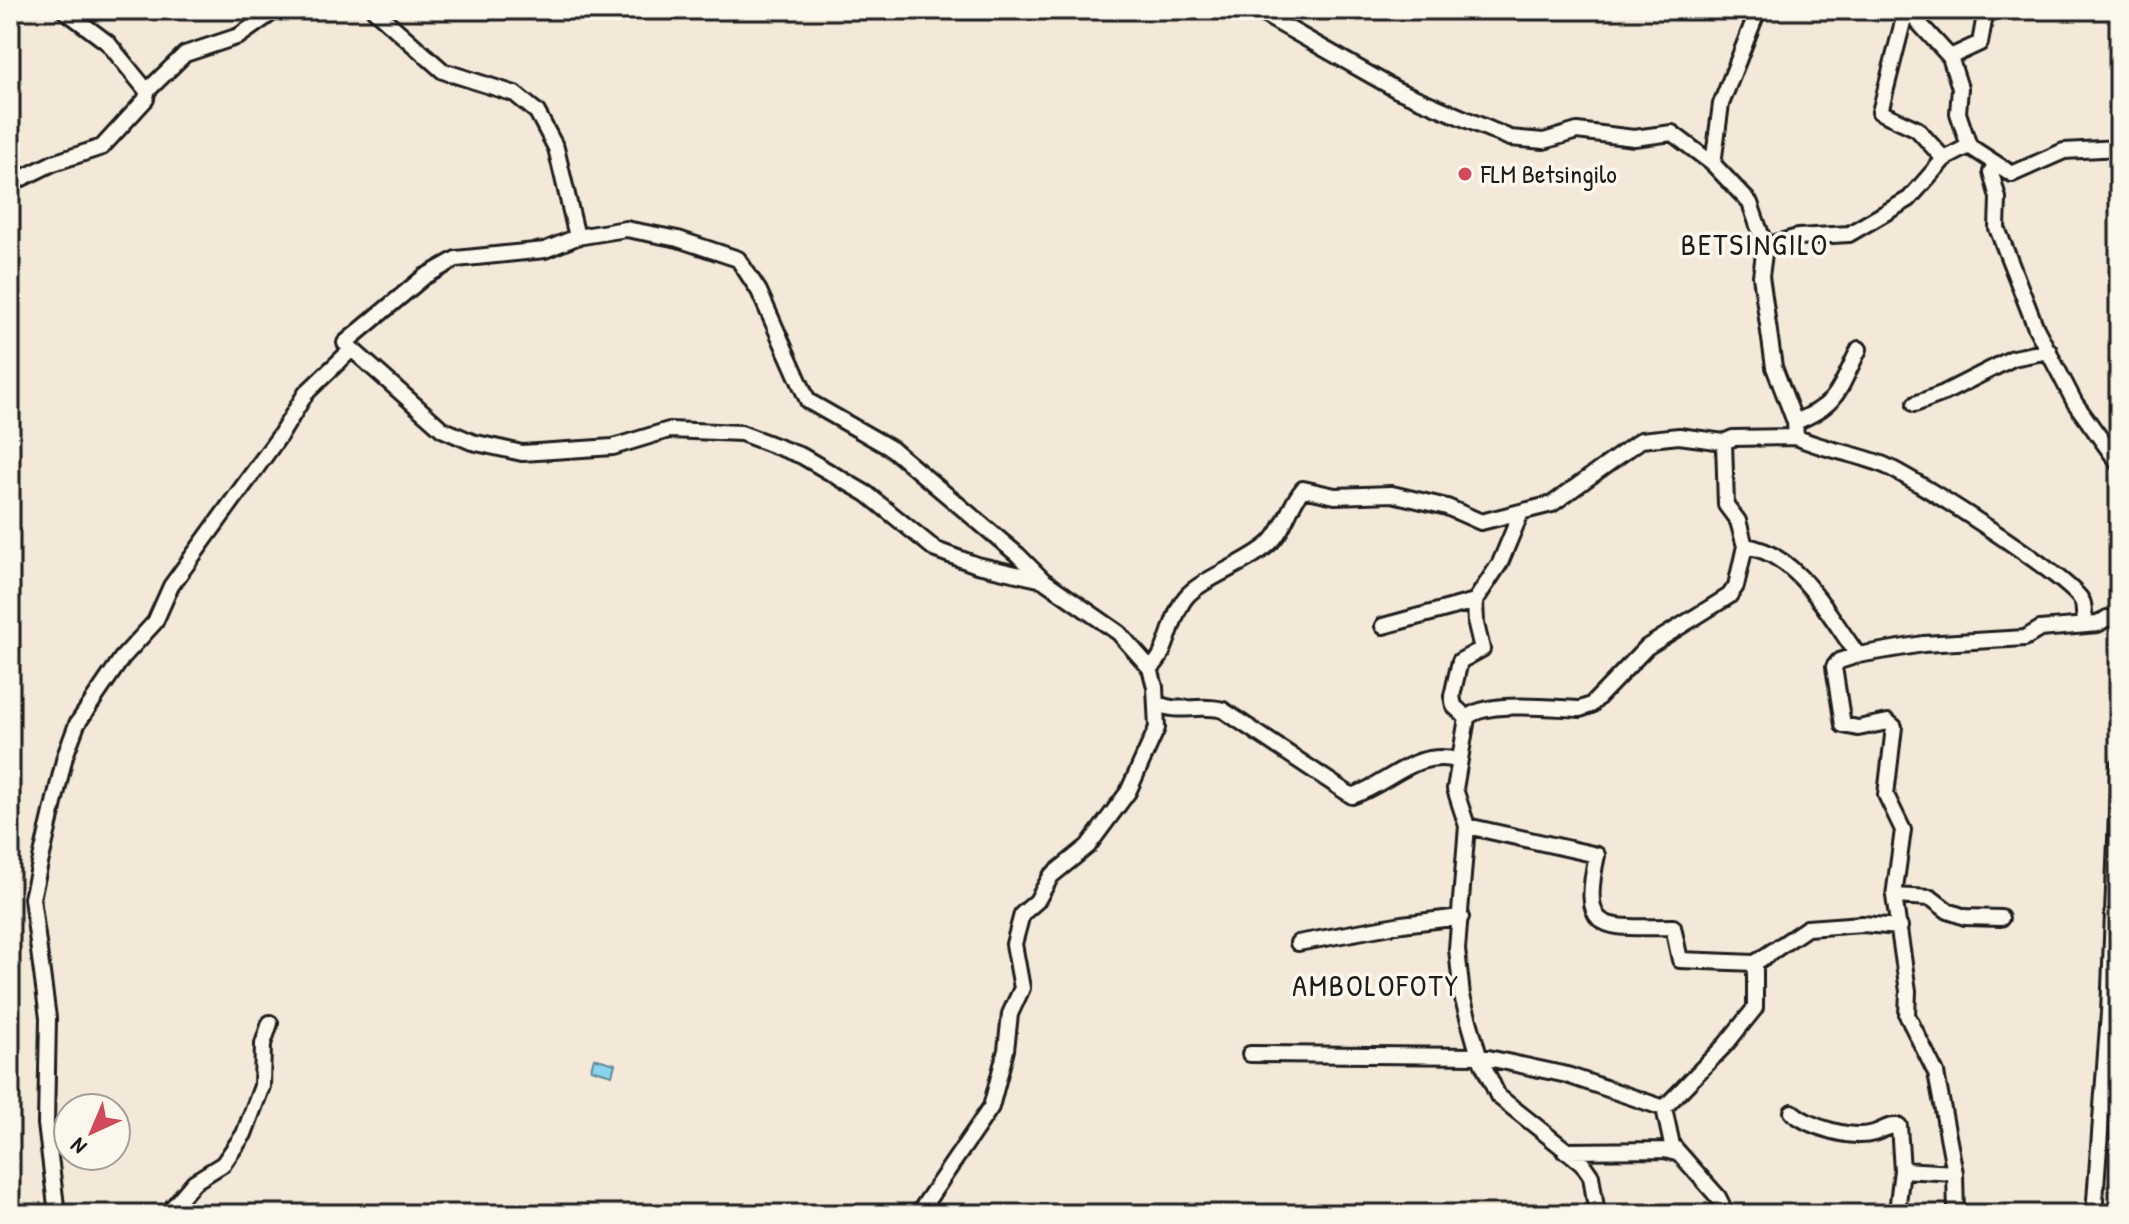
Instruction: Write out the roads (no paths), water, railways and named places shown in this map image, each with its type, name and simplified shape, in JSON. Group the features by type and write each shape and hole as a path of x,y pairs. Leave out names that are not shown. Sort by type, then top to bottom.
{"street":[{"path":"64,10 108,43 147,91"},
{"path":"10,184 53,163 102,147 146,99 147,91 185,54 239,36 276,10"},
{"path":"374,10 443,71 515,94 537,112 556,148 577,237"},
{"path":"1256,10 1397,90 1510,138 1544,141 1577,131 1634,138 1672,133 1681,137 1713,164 1750,203 1765,246 1761,276 1774,367 1796,430 1819,448 1884,465 1972,517 2048,570 2082,601 2086,624"},
{"path":"1713,164 1721,104 1758,10"},
{"path":"1907,10 1950,57 1960,88 1958,113 1969,146 1995,165 2012,174 2064,151 2119,148"},
{"path":"1907,10 1880,112 1917,129 1944,159"},
{"path":"1950,57 1980,43 1986,10"},
{"path":"1765,246 1798,237 1849,234 1909,199 1944,159 1969,146"},
{"path":"1995,165 1991,172 1998,198 1997,228 2049,351 2075,403 2119,464"},
{"path":"918,1214 991,1107 1006,1050 1010,1014 1022,988 1014,944 1022,914 1037,901 1051,876 1088,846 1128,792 1157,728 1150,668 1102,619 1071,602 1043,580 1018,555 892,449 808,401 759,291 738,259 645,231 626,229 577,237 545,250 456,259 424,277 345,343 442,429 472,442 522,453 613,447 669,430 741,433 802,456 867,494 936,550 977,565 1043,580"},
{"path":"1150,668 1162,658 1169,628 1188,594 1233,570 1272,541 1303,489 1335,496 1392,494 1447,507 1481,522 1520,515 1552,504 1574,491 1641,440 1679,436 1724,442 1733,438 1796,430 1831,403 1859,349"},
{"path":"57,1214 46,1124 48,1018 32,898 65,756 77,724 122,658 155,622 171,586 281,434 306,393 351,350"},
{"path":"1915,404 2013,358 2049,351"},
{"path":"1597,1214 1591,1176 1582,1163 1498,1096 1479,1056 1456,973 1467,826 1455,789 1457,760 1465,747 1467,718 1474,710 1496,707 1580,709 1591,705 1647,647 1729,596 1736,586 1745,546 1738,521 1726,505 1724,442"},
{"path":"1467,718 1459,713 1452,696 1460,661 1482,649 1475,601 1500,563 1520,515"},
{"path":"1745,546 1769,553 1794,571 1858,655"},
{"path":"1383,626 1475,601"},
{"path":"1956,1214 1955,1173 1936,1073 1907,1015 1900,927 1894,896 1903,830 1886,795 1894,727 1888,722 1858,728 1843,725 1834,667 1858,655 1923,644 2025,638 2040,629 2098,624 2107,618 2119,620"},
{"path":"1156,703 1173,711 1203,705 1223,710 1352,796 1423,758 1437,755 1457,760"},
{"path":"2094,1214 2109,1013 2119,765"},
{"path":"1467,826 1597,855 1590,888 1593,912 1609,927 1673,927 1680,960 1755,963 1807,928 1862,924 1900,927"},
{"path":"1894,896 1931,898 1948,911 1965,917 2001,918"},
{"path":"1298,943 1461,917"},
{"path":"1664,1108 1726,1044 1755,1008 1755,963"},
{"path":"167,1214 194,1182 223,1164 244,1134 262,1086 263,1044 270,1023"},
{"path":"1250,1054 1479,1056 1567,1075 1664,1108"},
{"path":"1664,1108 1672,1145 1718,1197 1721,1214"},
{"path":"1792,1112 1807,1122 1852,1135 1899,1126 1902,1170 1898,1203"},
{"path":"1564,1151 1665,1150 1680,1154"},
{"path":"1902,1170 1955,1173"}],"water":[{"path":"594,1058 615,1064 612,1075 591,1069"}],"place":[{"name":"FLM Betsingilo","path":"1465,174"}],"district":[{"name":"BETSINGILO","path":"1755,245"},
{"name":"AMBOLOFOTY","path":"1376,986"}]}
